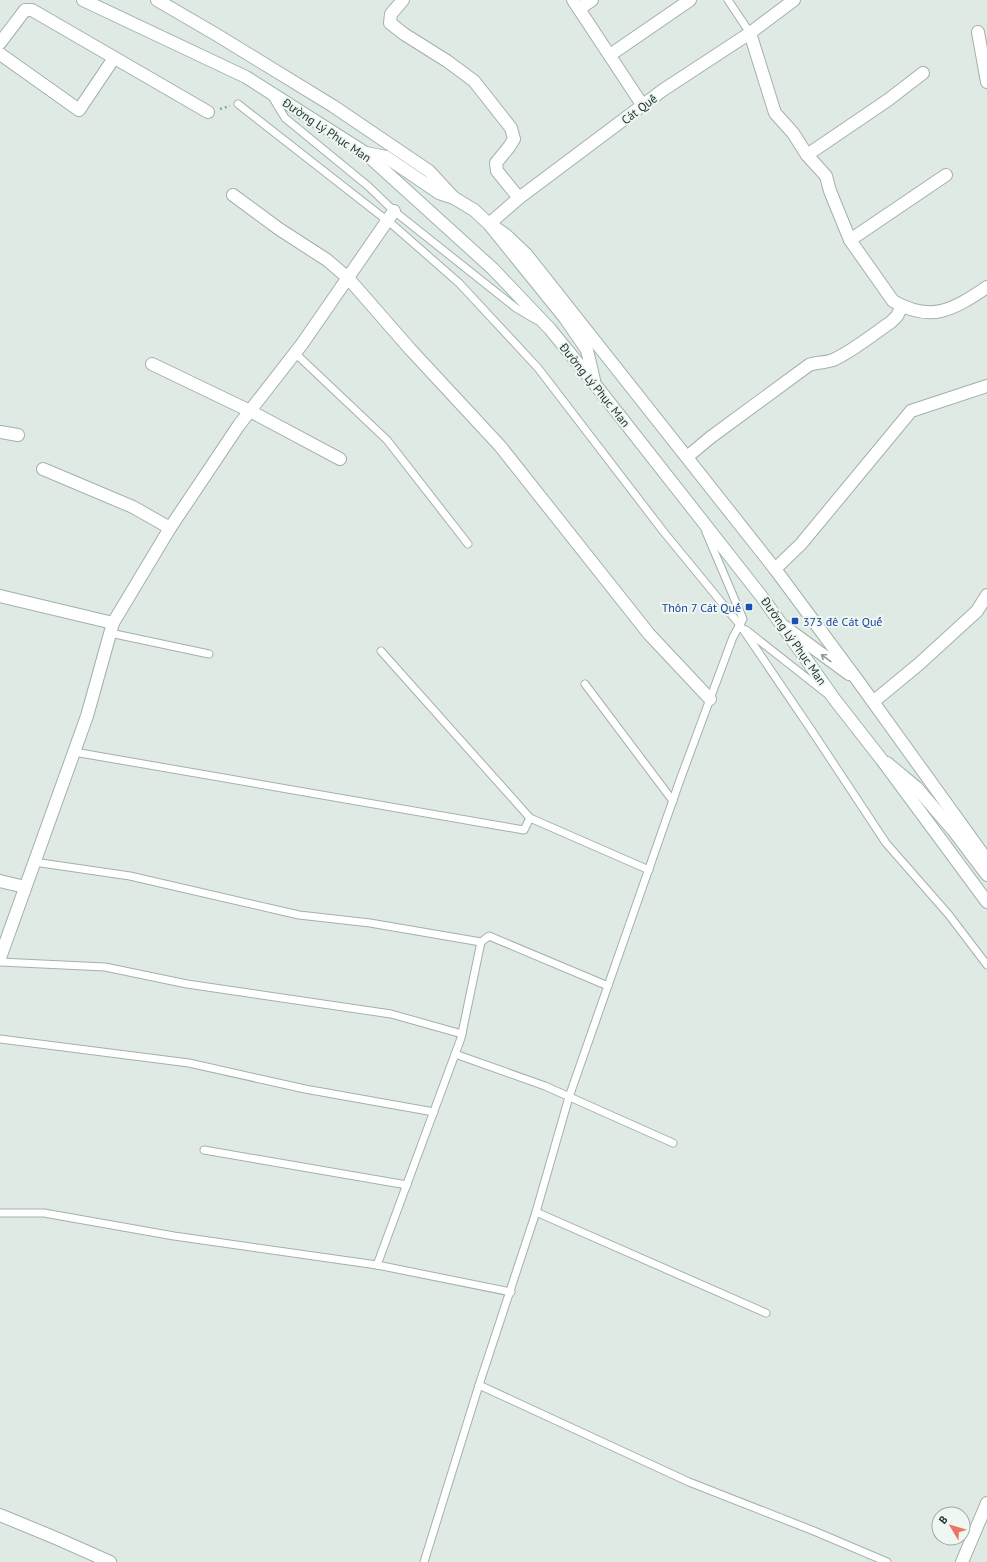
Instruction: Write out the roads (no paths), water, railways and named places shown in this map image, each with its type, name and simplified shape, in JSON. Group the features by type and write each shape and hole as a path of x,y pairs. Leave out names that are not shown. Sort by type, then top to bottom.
{"street":[{"name":"Đường Lý Phục Man","path":"83,0 202,55 266,89 364,152 493,269 550,329 699,517 784,626 835,700 882,760 987,902"},
{"path":"157,0 217,35 365,128 429,171 454,198"},
{"path":"403,0 391,14 390,23 474,81 511,128 514,138 509,147 496,163 498,171 519,198"},
{"path":"592,0 576,4 643,106"},
{"path":"610,55 690,0"},
{"name":"Cát Quế","path":"489,224 519,198 664,90 750,33 794,0"},
{"path":"0,43 25,10 28,9 208,112"},
{"path":"978,32 987,82"},
{"path":"750,33 775,113 793,134 807,155 826,176 830,191 850,240 893,301 902,306 928,313 943,311 954,307 987,287"},
{"path":"0,54 79,110 114,58"},
{"path":"807,155 888,100 923,73"},
{"path":"364,152 386,157 439,193 454,198 474,210 489,224 564,318 587,350 594,383"},
{"path":"850,240 946,176"},
{"path":"234,195 279,229 327,260 348,278 410,349 500,446 649,634 710,699"},
{"path":"0,958 74,752 86,716 111,628 170,528 239,425 295,353 394,211"},
{"path":"489,224 507,236 526,254 775,569 987,860"},
{"path":"687,458 711,437 809,365 825,362 842,355 891,322 897,316 902,306"},
{"path":"152,364 250,411 340,459"},
{"path":"775,569 801,544 911,411 986,389"},
{"path":"0,432 18,435"},
{"path":"42,469 133,507 170,528"},
{"path":"873,702 919,664 977,611 987,595"},
{"path":"0,596 111,628"},
{"path":"784,626 858,681"},
{"path":"882,760 916,787 953,830 987,875"},
{"path":"0,881 25,887"},
{"path":"962,1562 987,1503"},
{"path":"0,1515 110,1562"}],"lane":[{"path":"728,0 750,33"},
{"path":"266,89 285,118 368,186 394,211 516,308 550,329"},
{"path":"238,104 387,221 459,283 538,368 663,530 740,625 886,843 949,915 987,965"},
{"path":"295,353 387,440 468,544"},
{"path":"424,1562 479,1385 511,1292 570,1097 673,801 733,637 743,619 699,517"},
{"path":"740,625 835,700"},
{"path":"111,628 209,654"},
{"path":"381,650 530,818 649,870"},
{"path":"585,684 673,801"},
{"path":"74,752 524,830 530,818"},
{"path":"34,862 130,876 299,915 370,923 481,942"},
{"path":"377,1266 462,1034 481,942 489,936 608,986"},
{"path":"0,962 105,967 187,984 391,1014 462,1034"},
{"path":"0,1039 189,1063 305,1089 434,1112"},
{"path":"455,1054 545,1086 673,1143"},
{"path":"204,1150 407,1185"},
{"path":"536,1212 766,1313"},
{"path":"0,1213 44,1213 174,1236 377,1266 511,1292"},
{"path":"479,1385 689,1482 814,1531 887,1562"}],"place":[{"name":"Thôn 7 Cát Quế","path":"749,607"},
{"name":"373 đê Cát Quế","path":"795,621"}]}
